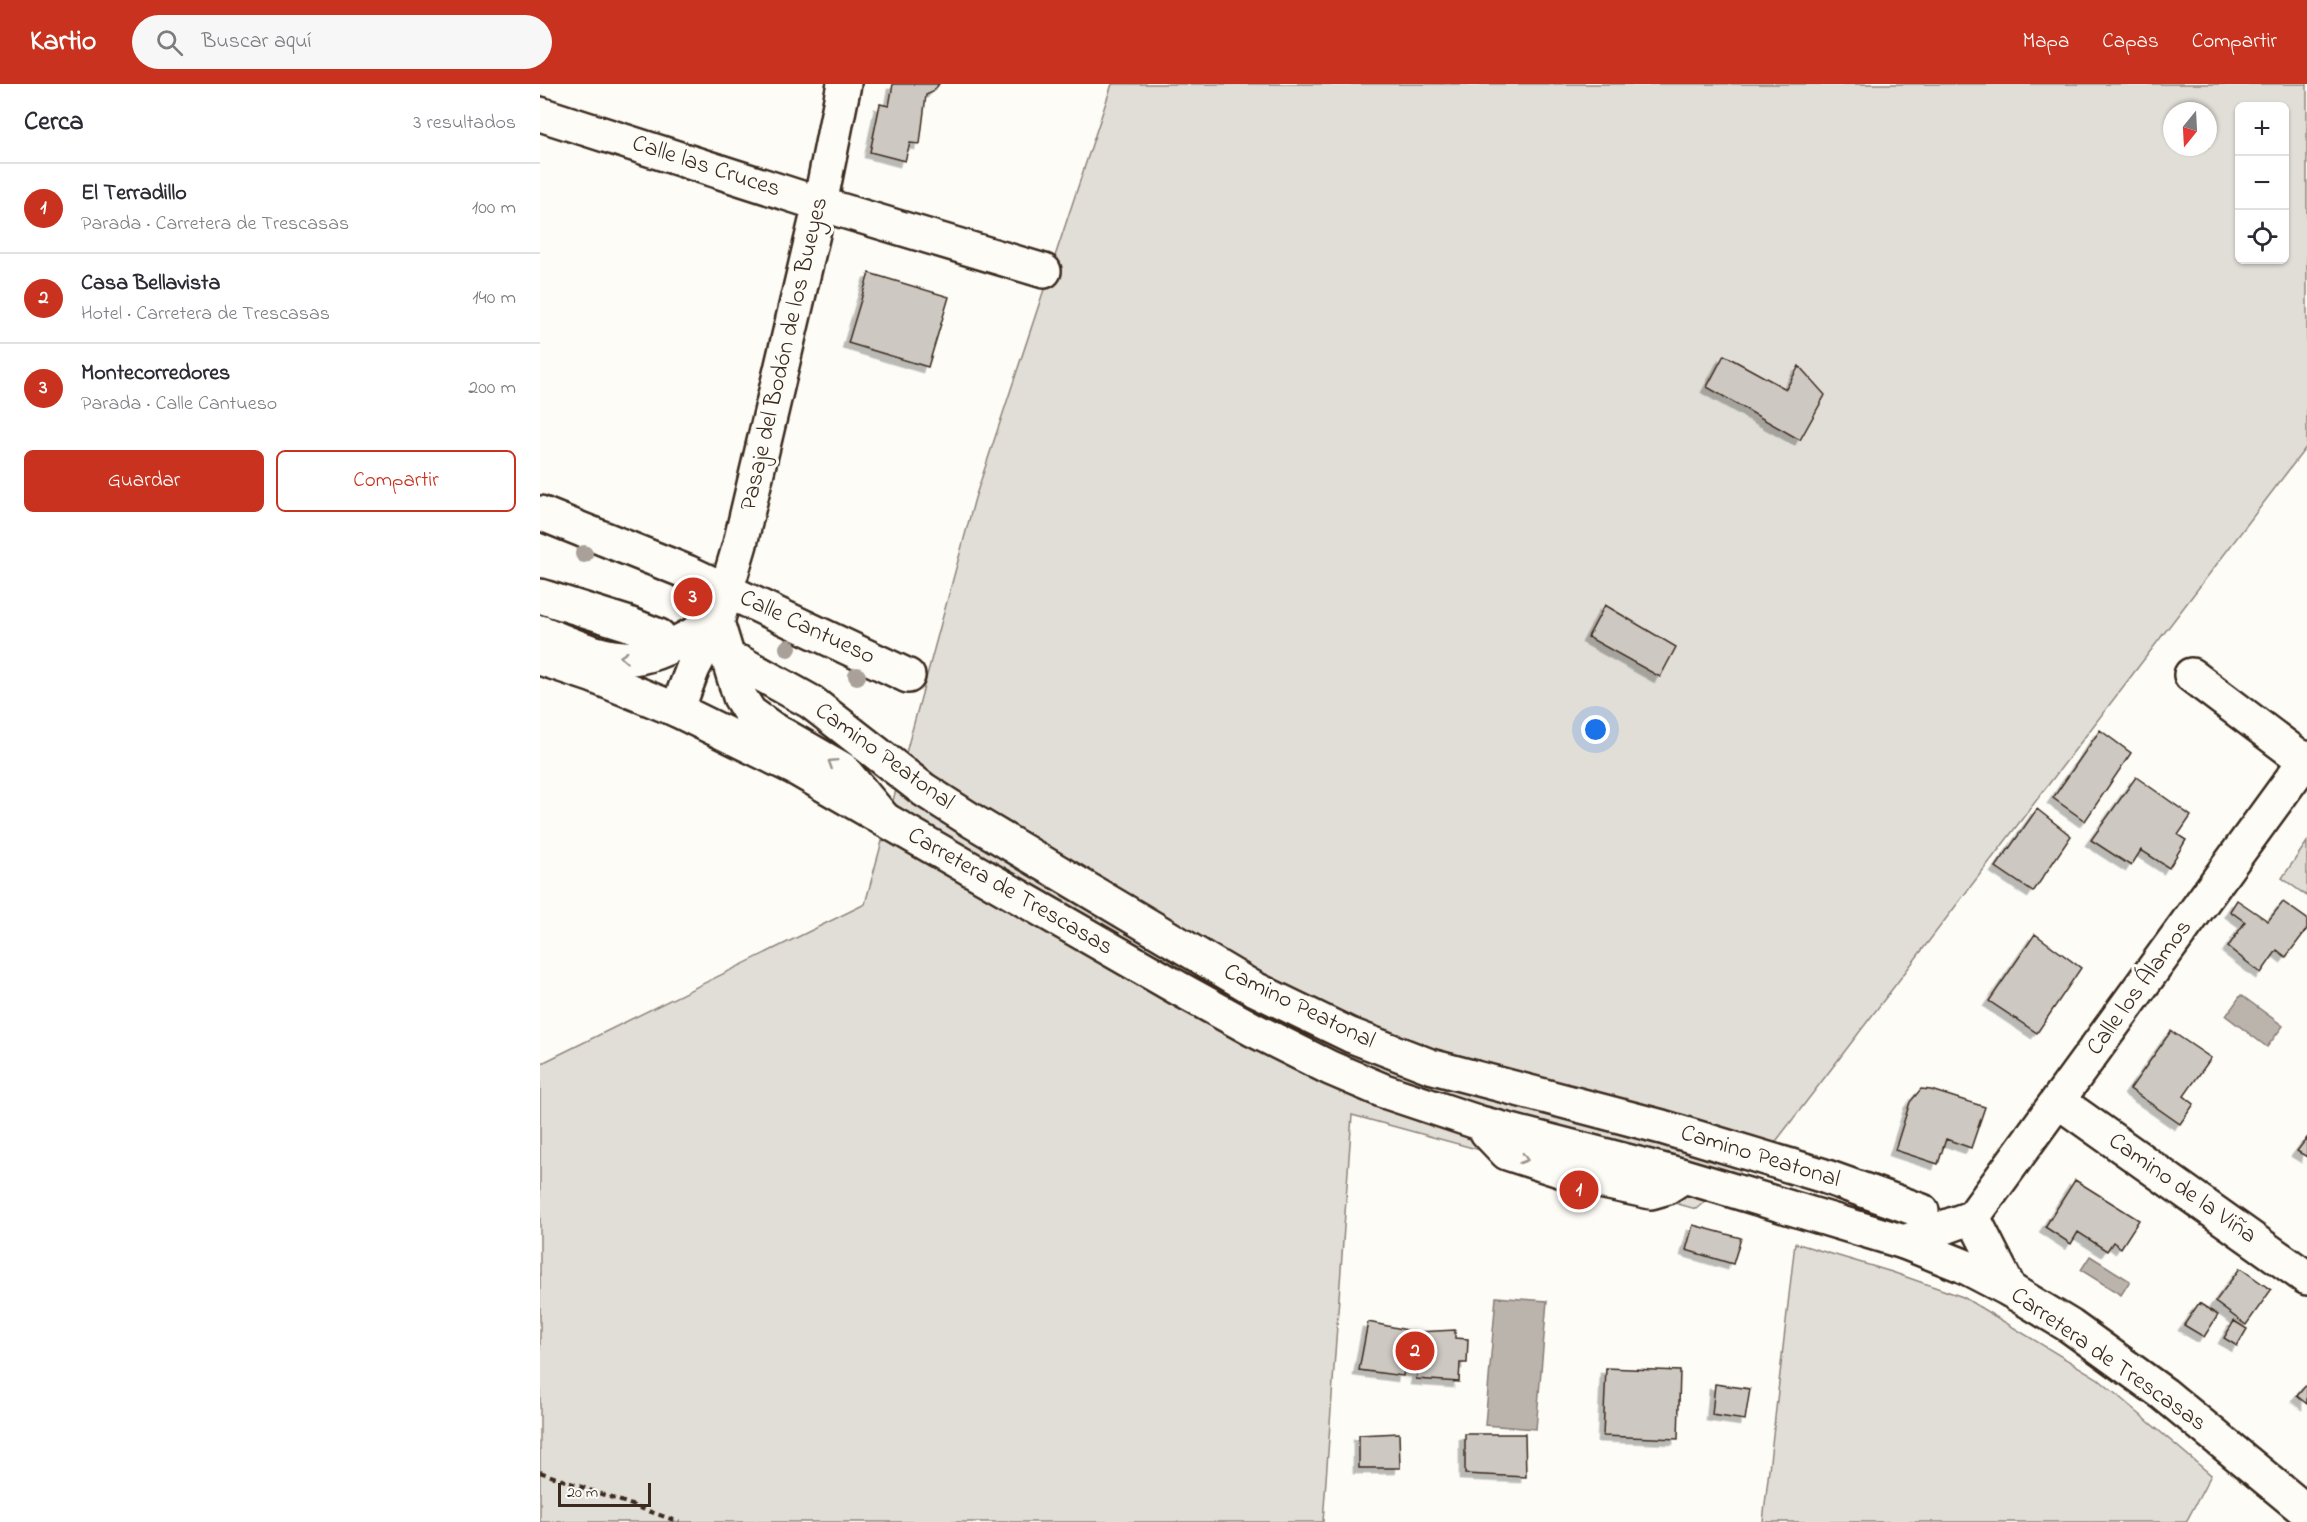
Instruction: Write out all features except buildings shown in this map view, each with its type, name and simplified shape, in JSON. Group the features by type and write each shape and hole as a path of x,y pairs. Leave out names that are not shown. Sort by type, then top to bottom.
{"street":[{"name":"Pasaje del Bodón de los Bueyes","path":"677,710 693,668 717,622 728,590 820,204 844,84"},
{"name":"Calle las Cruces","path":"540,114 820,204 1044,271"},
{"name":"Calle Cantueso","path":"540,513 728,590 908,676"},
{"path":"540,596 626,623 659,636"},
{"path":"540,632 595,652 632,658 656,652 717,622 737,688 750,713 765,725 842,769 885,820"},
{"name":"Carretera de Trescasas","path":"540,658 591,675 677,710 795,768 1254,1030 1330,1068 1384,1091 1480,1123 1497,1145 1507,1153 1581,1177 1652,1192 1665,1188 1684,1176 1904,1242 1964,1266 2070,1326 2164,1394 2307,1512"},
{"name":"Camino Peatonal","path":"741,663 811,702 924,790 974,822 1253,988 1350,1035 1430,1066 1662,1127 1821,1175 1922,1211"},
{"path":"2191,675 2306,760"},
{"name":"Calle los Álamos","path":"1972,1217 2306,760"},
{"name":"Camino de la Viña","path":"2058,1101 2307,1278"},
{"path":"1904,1242 1972,1217 2010,1290"}],"path":[{"path":"540,1472 679,1522"}],"shaded area":[{"path":"1112,84 2307,84 2307,446 1777,1140 1696,1209 1352,1115 1323,1522 540,1522 540,1064 865,904 975,498"},
{"path":"2307,842 2307,896 2282,878"},
{"path":"2241,995 2283,1026 2267,1047 2226,1016"},
{"path":"1795,1243 1892,1272 1963,1297 2097,1378 2211,1475 2186,1522 1763,1522"},
{"path":"2090,1256 2130,1281 2121,1295 2081,1270"},
{"path":"1496,1297 1547,1301 1536,1429 1485,1425"}],"place":[{"name":"Montecorredores","path":"693,597"},
{"name":"El Terradillo","path":"1579,1190"},
{"name":"Casa Bellavista","path":"1415,1351"}]}
